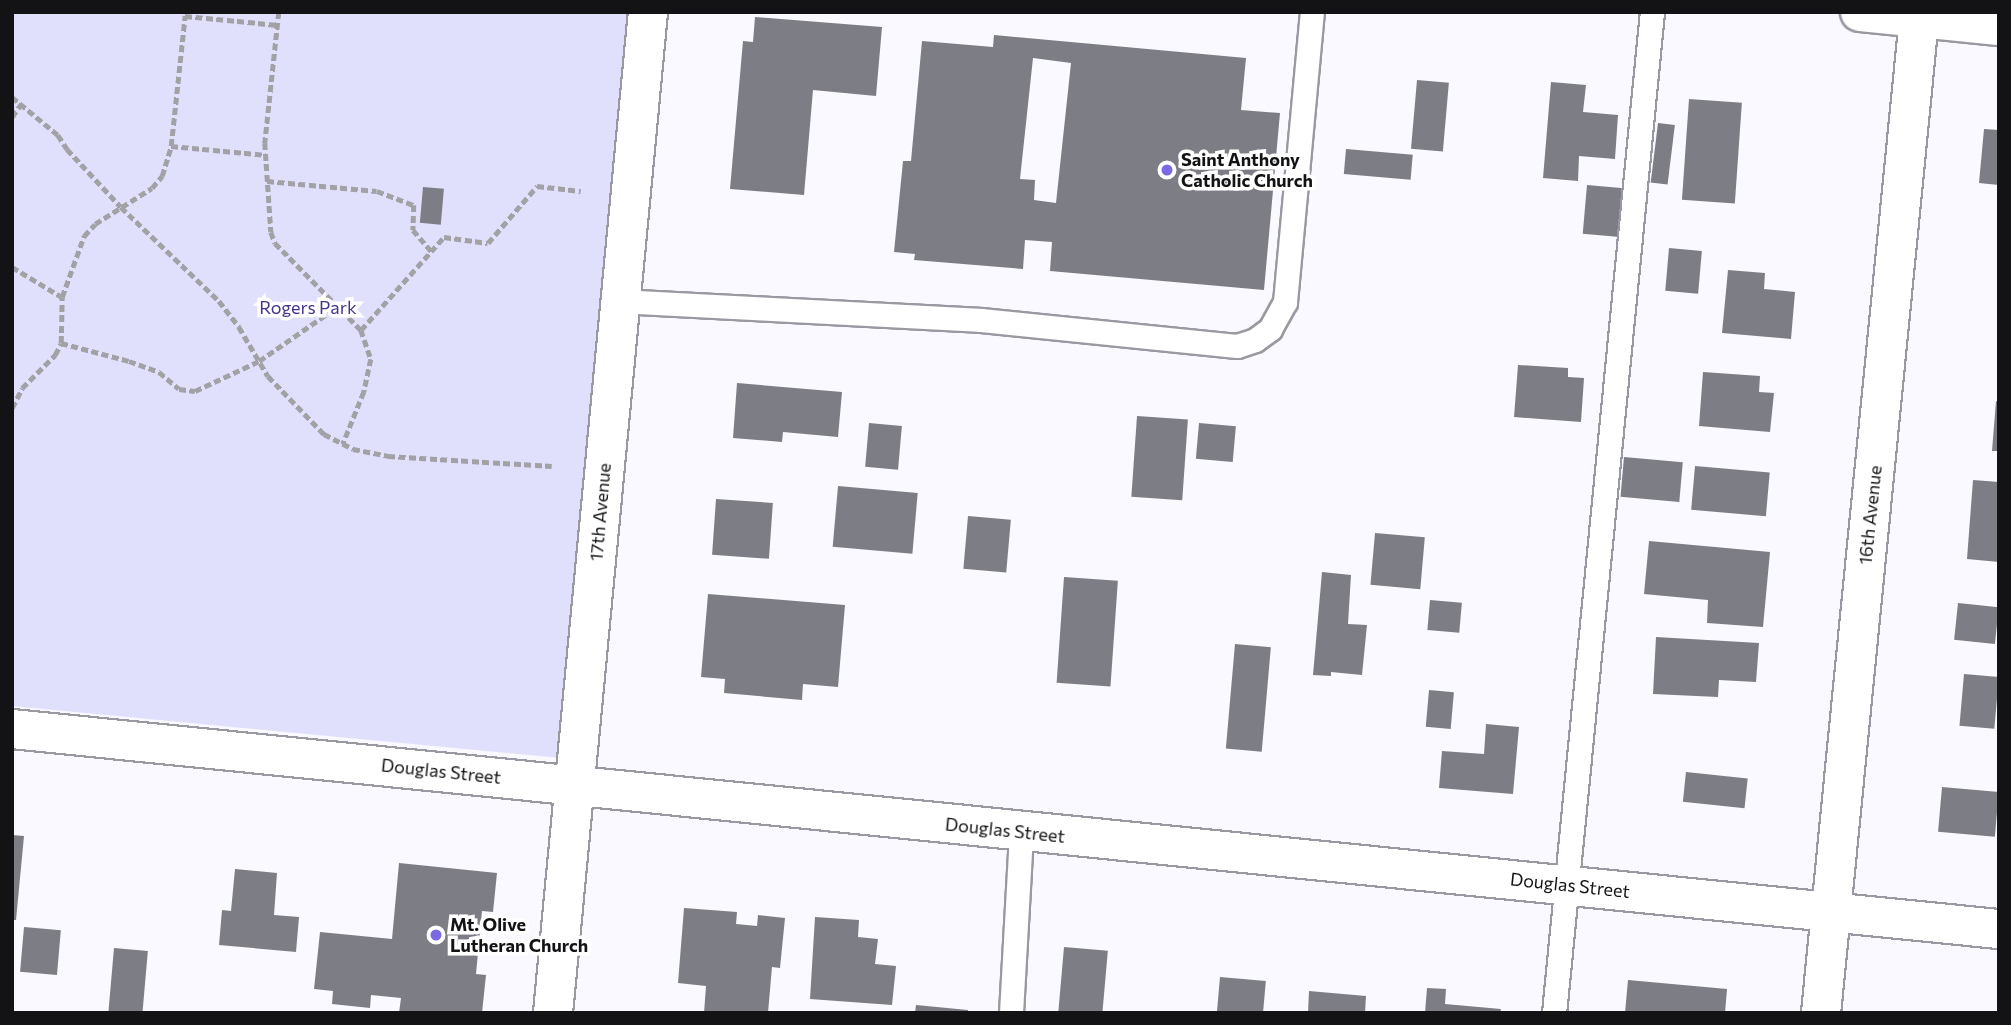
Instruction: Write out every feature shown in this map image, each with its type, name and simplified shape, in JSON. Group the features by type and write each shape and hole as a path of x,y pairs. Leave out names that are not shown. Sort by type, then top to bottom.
{"street":[{"name":"17th Avenue","path":"553,1013 648,12"},
{"path":"1860,12 1999,26"},
{"name":"16th Avenue","path":"1821,1013 1919,18"},
{"name":"Douglas Street","path":"12,729 1999,929"}],"lane":[{"path":"620,301 981,320 1237,346 1255,340 1270,329 1284,302 1312,12"},
{"path":"1554,1013 1652,12"},
{"path":"1011,1013 1021,832"}],"path":[{"path":"279,12 265,155 275,243 360,330 371,359 369,374 343,444"},
{"path":"12,408 22,388 55,355 61,342 62,298 84,236 95,224 152,188 162,176 171,146 186,16 278,25"},
{"path":"12,97 58,135 67,149 121,207 219,301 268,376 324,434 343,444 388,456 552,466"},
{"path":"12,117 22,103"},
{"path":"171,146 265,155"},
{"path":"267,181 377,191 414,205 413,230 432,251"},
{"path":"360,330 444,237 488,243 537,186 581,191"},
{"path":"12,267 62,298"},
{"path":"61,342 129,361 159,372 179,389 195,391 259,361 337,307"}],"green space":[{"name":"Rogers Park","path":"12,12 632,12 560,758 12,706"}],"building":[{"path":"755,17 882,27 876,96 813,90 804,195 730,189 743,41 753,42"},
{"name":"Saint Anthony Catholic Church","path":"994,35 1246,58 1241,110 1280,113 1264,290 1050,271 1052,242 1025,240 1023,269 914,260 915,254 894,252 903,161 911,161 922,41 993,47","holes":["1033,58 1071,63 1056,203 1034,200 1035,180 1020,179"]},
{"path":"1417,80 1449,83 1443,152 1411,149"},
{"path":"1551,82 1586,85 1583,112 1618,115 1615,159 1579,156 1578,181 1543,178"},
{"path":"1689,99 1742,103 1735,203 1682,200"},
{"path":"1658,123 1675,125 1668,185 1651,183"},
{"path":"1984,129 1999,130 1999,185 1979,183"},
{"path":"1346,149 1413,155 1411,180 1344,174"},
{"path":"1587,185 1624,188 1620,237 1583,234"},
{"path":"423,187 444,189 441,225 420,223"},
{"path":"1669,248 1702,251 1698,294 1665,291"},
{"path":"1728,270 1765,273 1764,289 1795,292 1791,339 1722,333"},
{"path":"1518,365 1568,368 1568,377 1584,378 1581,422 1514,417"},
{"path":"1703,372 1760,376 1759,392 1774,393 1770,432 1699,426"},
{"path":"737,383 842,392 838,437 783,432 782,442 733,438"},
{"path":"1996,401 1999,402 1999,451 1992,451"},
{"path":"1137,416 1188,420 1182,500 1131,497"},
{"path":"869,423 902,426 898,470 865,467"},
{"path":"1199,423 1236,426 1233,462 1196,459"},
{"path":"1624,457 1683,462 1679,502 1621,497"},
{"path":"1695,466 1770,473 1766,516 1691,510"},
{"path":"1973,480 1999,482 1999,562 1967,559"},
{"path":"838,486 918,493 912,554 833,547"},
{"path":"716,499 773,503 769,559 712,555"},
{"path":"968,516 1011,520 1006,573 963,569"},
{"path":"1375,533 1425,537 1420,589 1370,585"},
{"path":"1649,541 1770,552 1763,627 1707,623 1708,600 1644,594"},
{"path":"1322,572 1351,575 1348,624 1367,625 1362,675 1331,672 1331,676 1313,675"},
{"path":"1064,577 1118,581 1110,687 1057,683"},
{"path":"708,594 845,605 838,687 803,684 802,700 724,693 725,679 701,677"},
{"path":"1430,600 1462,603 1459,633 1427,630"},
{"path":"1958,603 1999,607 1995,644 1954,640"},
{"path":"1656,637 1759,643 1756,682 1719,680 1718,697 1653,694"},
{"path":"1235,644 1271,647 1262,752 1226,749"},
{"path":"1964,674 1999,677 1994,729 1959,726"},
{"path":"1429,690 1454,692 1451,729 1426,727"},
{"path":"1486,724 1519,727 1513,794 1439,788 1442,751 1484,754"},
{"path":"1686,772 1748,778 1745,808 1683,802"},
{"path":"1942,787 1999,792 1995,837 1938,832"},
{"path":"12,835 24,836 16,920 12,920"},
{"name":"Mt. Olive Lutheran Church","path":"399,863 497,873 493,912 482,911 476,974 486,975 482,1013 399,1013 401,998 371,995 370,1008 332,1004 333,991 314,989 320,932 392,939"},
{"path":"235,869 277,873 274,915 299,917 296,952 219,945 222,910 231,911"},
{"path":"684,908 737,912 736,924 757,926 758,915 785,918 780,968 772,967 768,1013 704,1013 706,986 678,983"},
{"path":"815,917 859,920 858,937 878,939 875,964 896,966 892,1005 810,999"},
{"path":"24,927 61,930 57,975 20,972"},
{"path":"1064,947 1108,951 1102,1013 1058,1012"},
{"path":"114,948 148,951 142,1013 108,1013"},
{"path":"1220,977 1266,981 1263,1013 1217,1013"},
{"path":"1628,980 1727,989 1725,1013 1625,1013"},
{"path":"1427,988 1446,989 1445,1004 1501,1009 1500,1013 1425,1013"},
{"path":"1309,991 1366,996 1365,1013 1308,1013"},
{"path":"916,1005 968,1010 968,1013 915,1013"}],"place":[{"name":"Saint Anthony Catholic Church","path":"1167,170"},
{"name":"Mt. Olive Lutheran Church","path":"436,935"}]}
